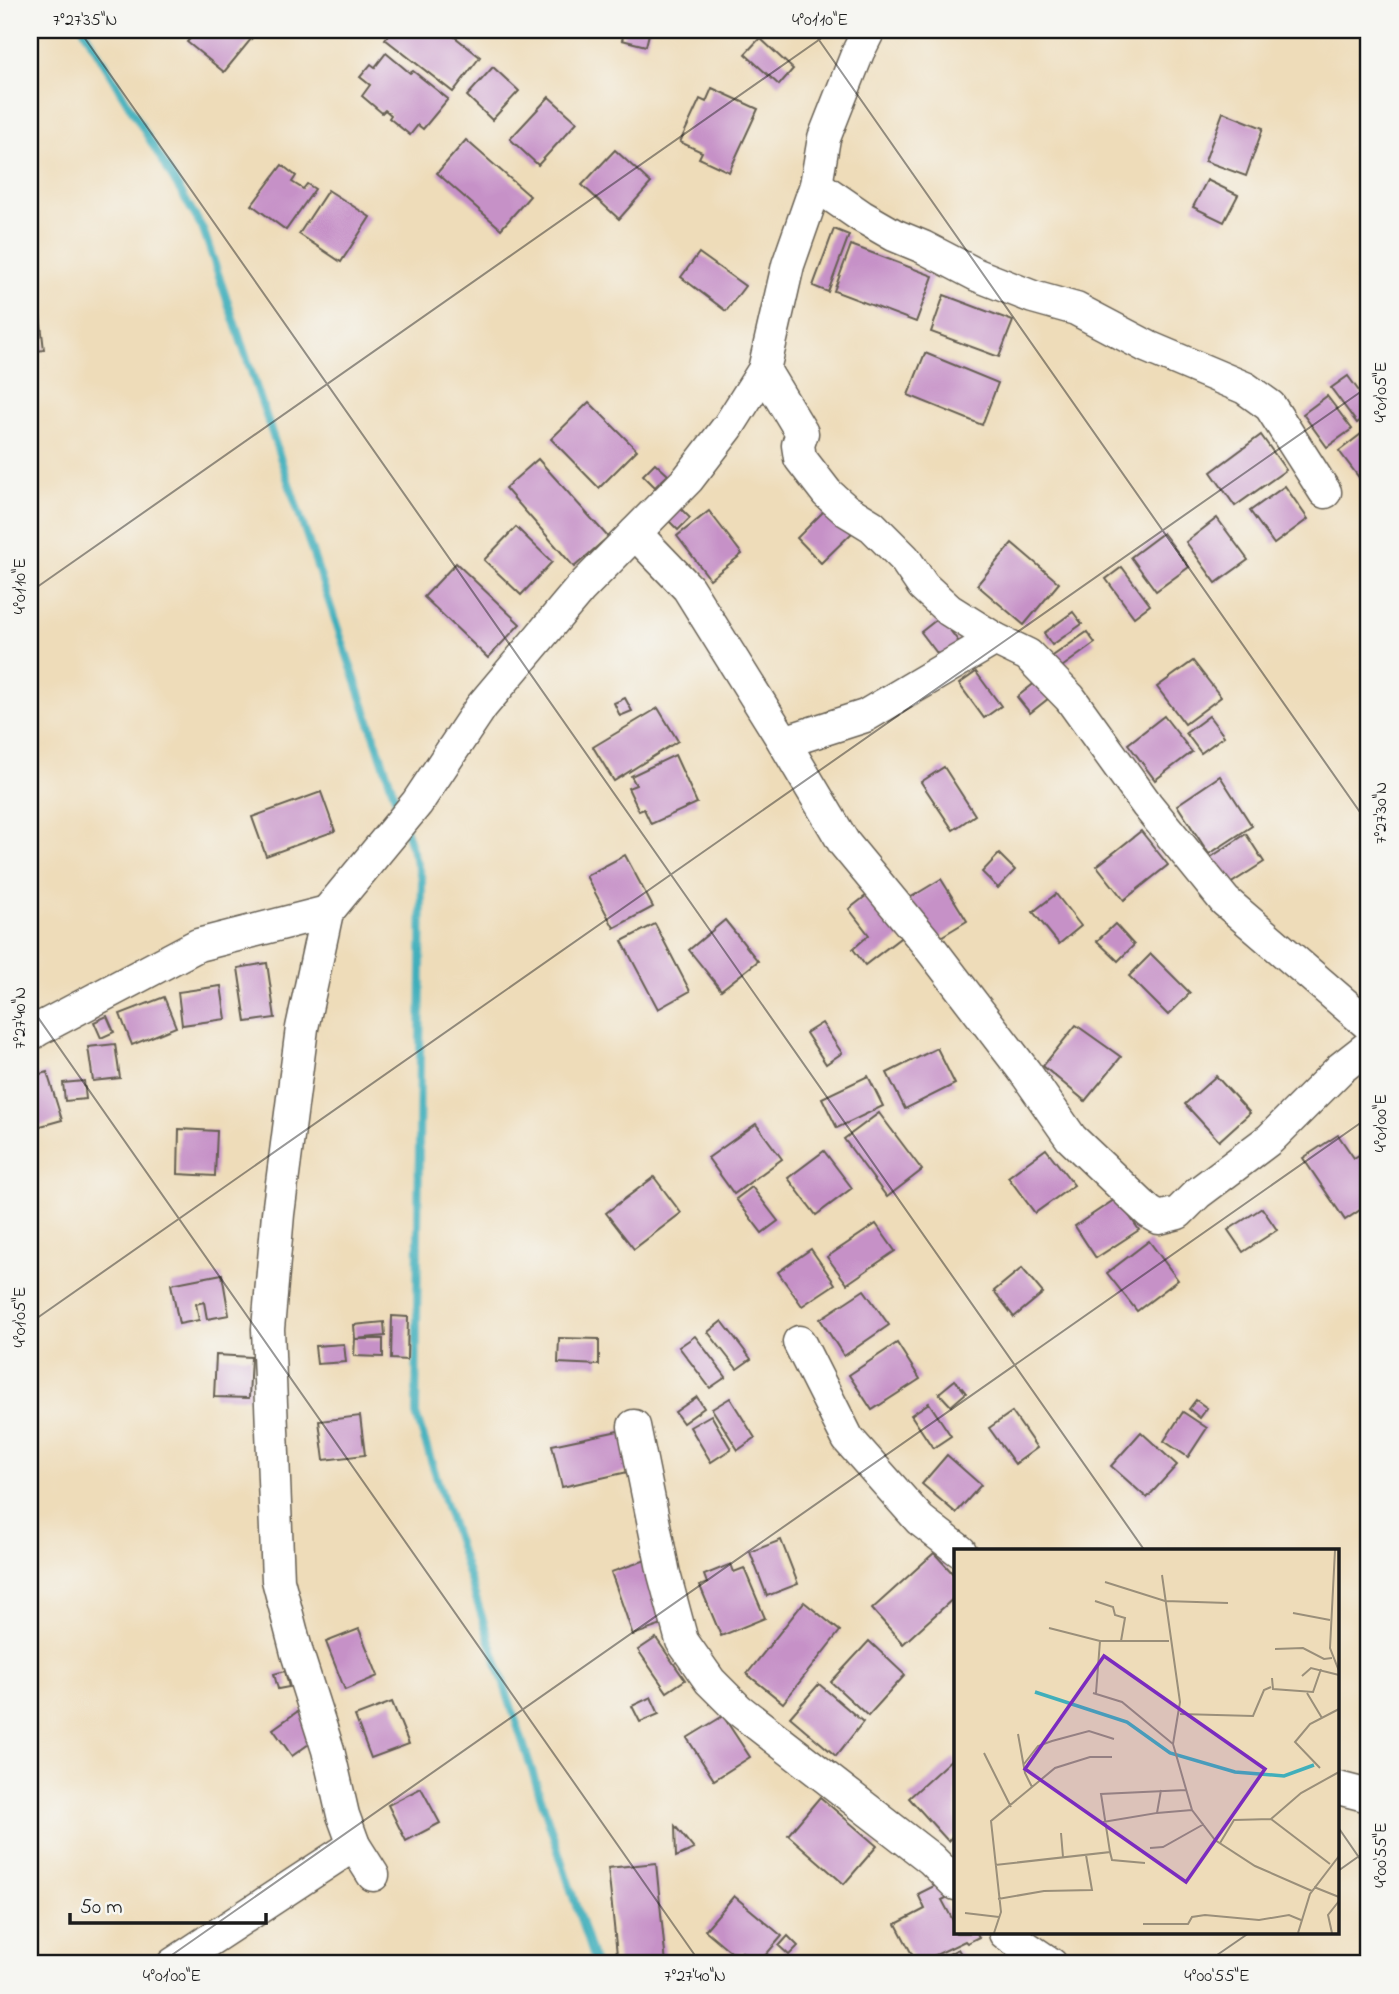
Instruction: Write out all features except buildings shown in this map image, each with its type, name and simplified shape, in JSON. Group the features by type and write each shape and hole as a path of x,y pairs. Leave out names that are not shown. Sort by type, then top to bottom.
{"street":[{"path":"373,1875 354,1845 343,1815 328,1751 297,1653 278,1580 268,1342 278,1214 302,1028 327,912 417,803 481,707 580,589 696,468 728,427 764,370 788,265 816,185 824,138 869,30"},
{"path":"816,185 894,235 977,275 1032,297 1076,309 1148,347 1245,388 1270,406 1325,492"},
{"path":"764,370 802,433 798,445 800,458 827,493 846,510 872,526 904,558 923,586 949,610 995,639 1028,655 1070,698 1147,805 1225,901 1369,1025"},
{"path":"635,533 688,588 844,843 924,940 1025,1072 1071,1138 1149,1212 1159,1218 1178,1213 1198,1193 1270,1139 1341,1068 1369,1046"},
{"path":"784,742 865,716 995,639"},
{"path":"33,1028 198,945 327,912"},
{"path":"799,1342 848,1439 920,1520 957,1549"},
{"path":"634,1426 664,1574 682,1642 710,1681 739,1710 931,1859 954,1882"},
{"path":"1340,1789 1369,1796"},
{"path":"173,1964 354,1845"},
{"path":"1006,1934 1051,1964"}],"waterway":[{"path":"84,30 203,229 400,812"},
{"path":"405,828 422,879 416,1414 595,1964"}]}
